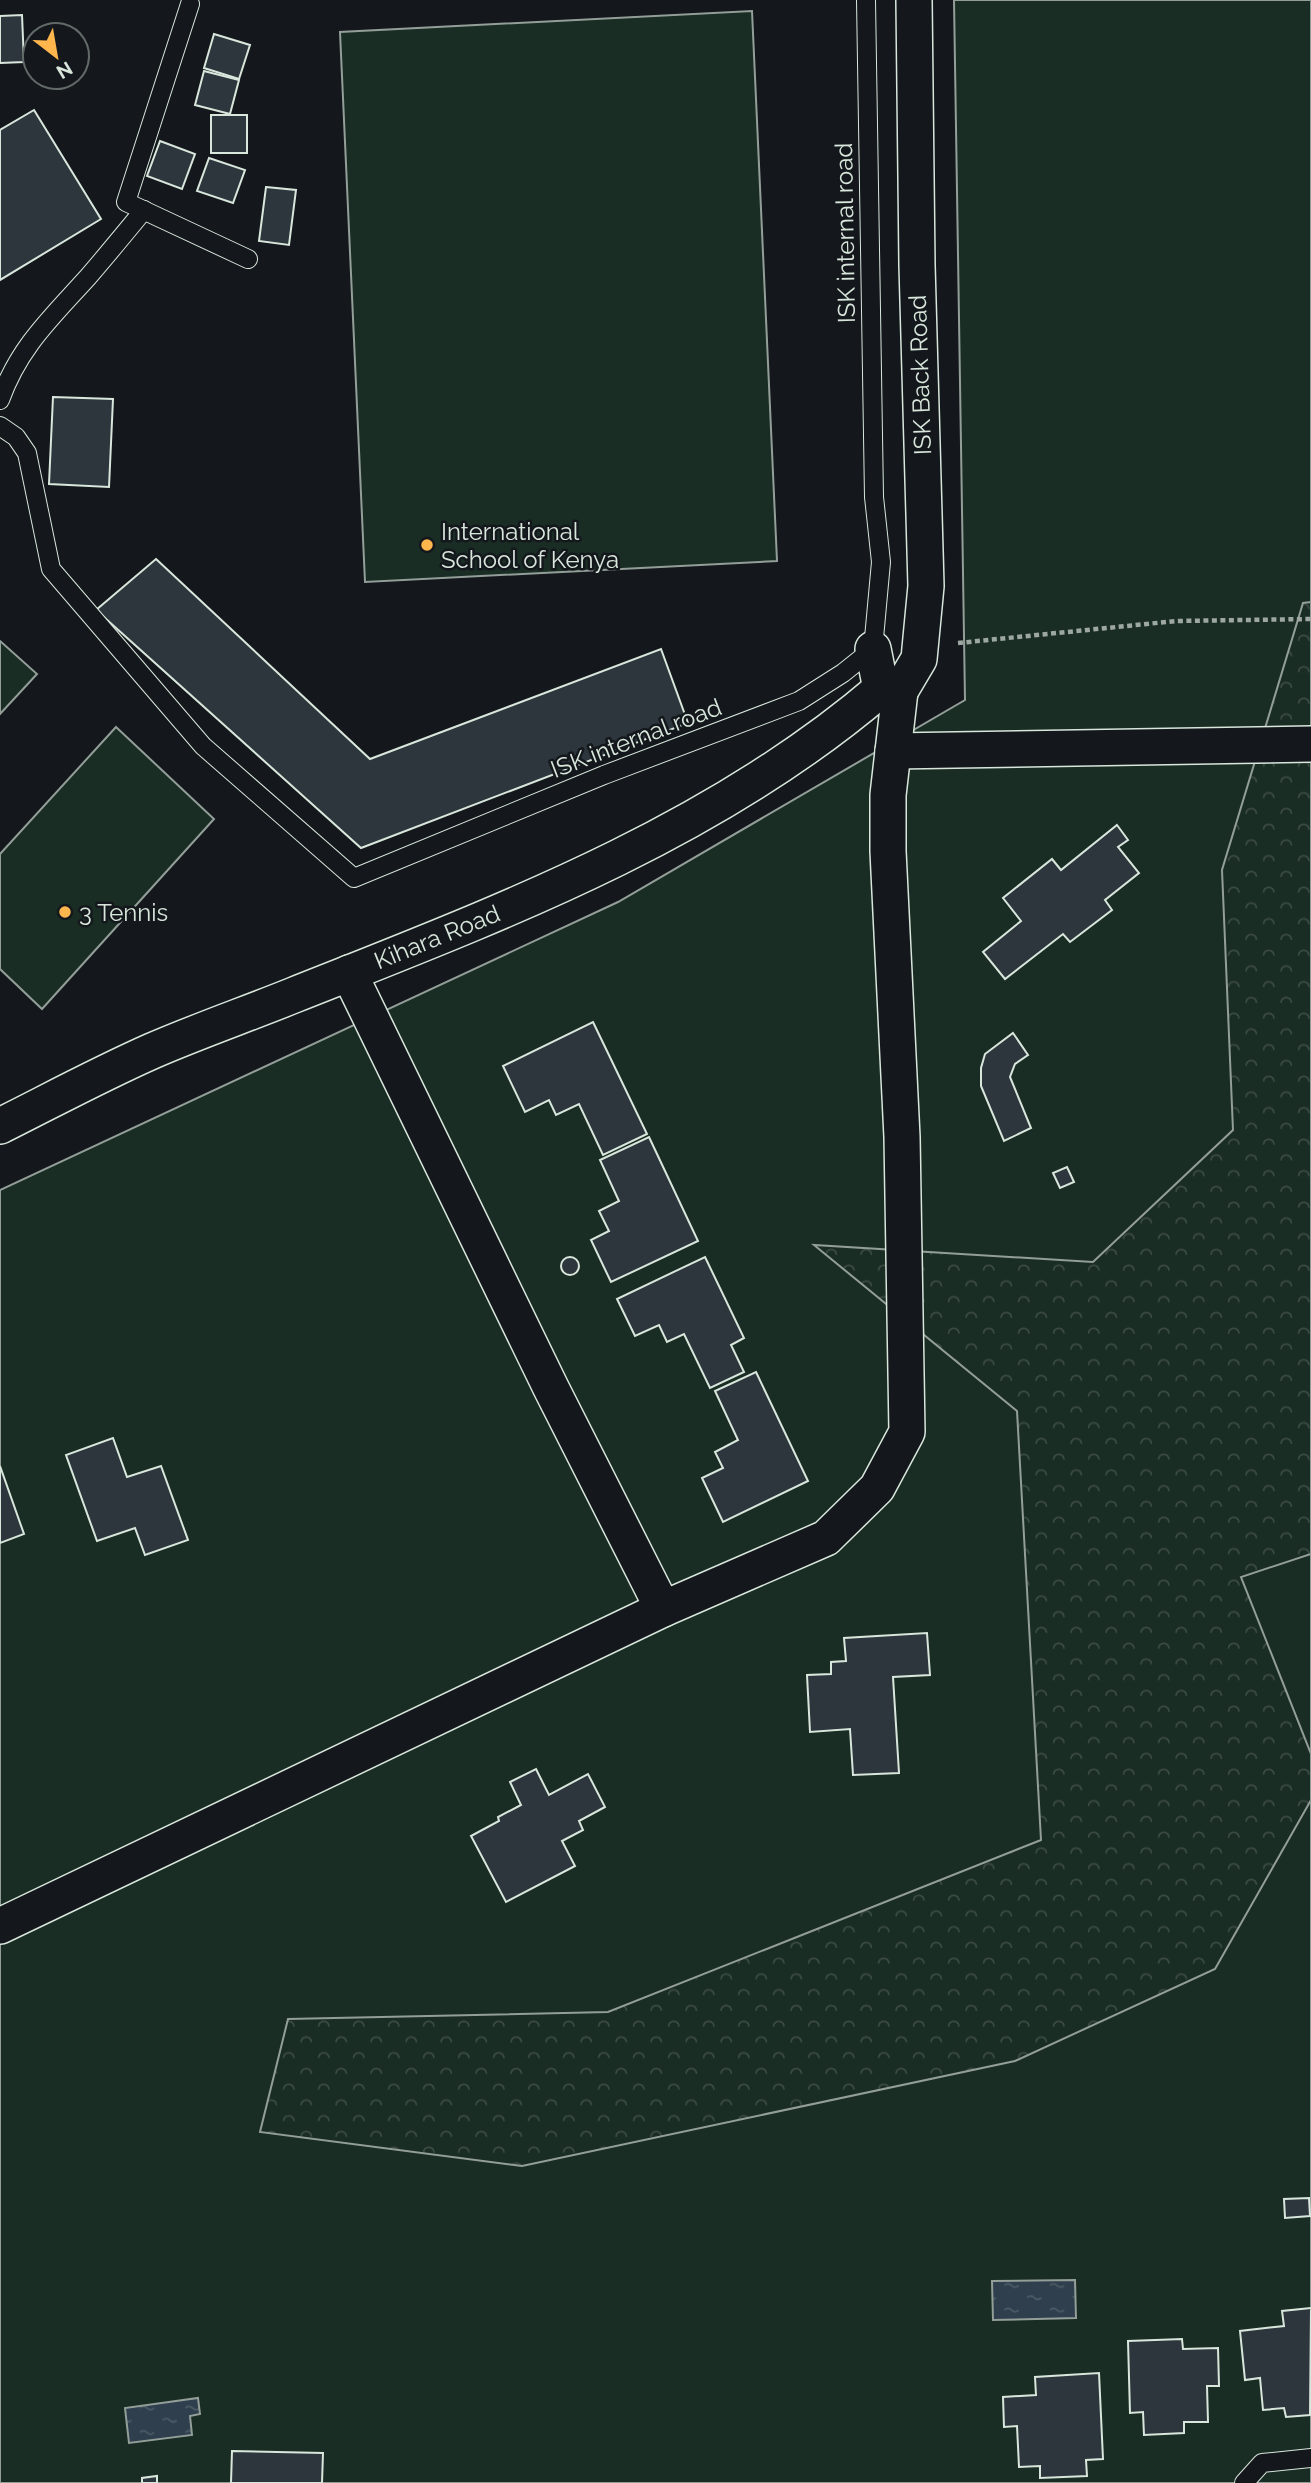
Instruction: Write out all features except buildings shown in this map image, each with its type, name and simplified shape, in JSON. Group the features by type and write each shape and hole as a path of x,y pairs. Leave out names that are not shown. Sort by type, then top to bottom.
{"street":[{"name":"ISK Back Road","path":"855,711 890,690 919,659 926,586 917,265 914,0"},
{"path":"0,1926 663,1609 826,1538 877,1488 907,1432 902,1137 888,851 888,795 893,751 890,690 873,649"},
{"name":"Kihara Road","path":"0,1126 152,1051 575,880 692,818 789,760 855,711"},
{"path":"893,751 1311,744"},
{"path":"349,973 551,1388 663,1609"}],"lane":[{"name":"ISK internal road","path":"0,426 16,437 27,453 51,569 203,746 354,878 604,775 799,701 843,673 873,649 881,562 874,497 866,0"},
{"path":"190,4 126,202 248,259"},
{"path":"0,400 10,373 37,332 144,210"},
{"path":"1244,2483 1262,2463 1311,2458"}],"path":[{"path":"919,659 952,644 1175,621 1311,619"}],"green space":[{"path":"954,0 1311,0 1311,2483 0,2483 0,1190 618,902 965,700"},
{"path":"752,11 777,561 365,582 340,32"},
{"path":"1311,602 1311,1554 1241,1577 1311,1754 1311,1800 1215,1969 1015,2061 522,2166 260,2132 288,2019 608,2012 1041,1840 1017,1411 814,1245 1093,1262 1233,1130 1222,870 1303,603"},
{"path":"0,641 37,674 0,714"},
{"name":"3 Tennis","path":"116,727 214,819 42,1009 0,969 0,854"}],"water":[{"path":"1075,2280 1076,2318 993,2320 992,2281"},
{"path":"198,2398 200,2414 190,2416 192,2435 129,2443 125,2408"}],"place":[{"name":"International School of Kenya","path":"427,545"},
{"name":"3 Tennis","path":"65,912"}]}
